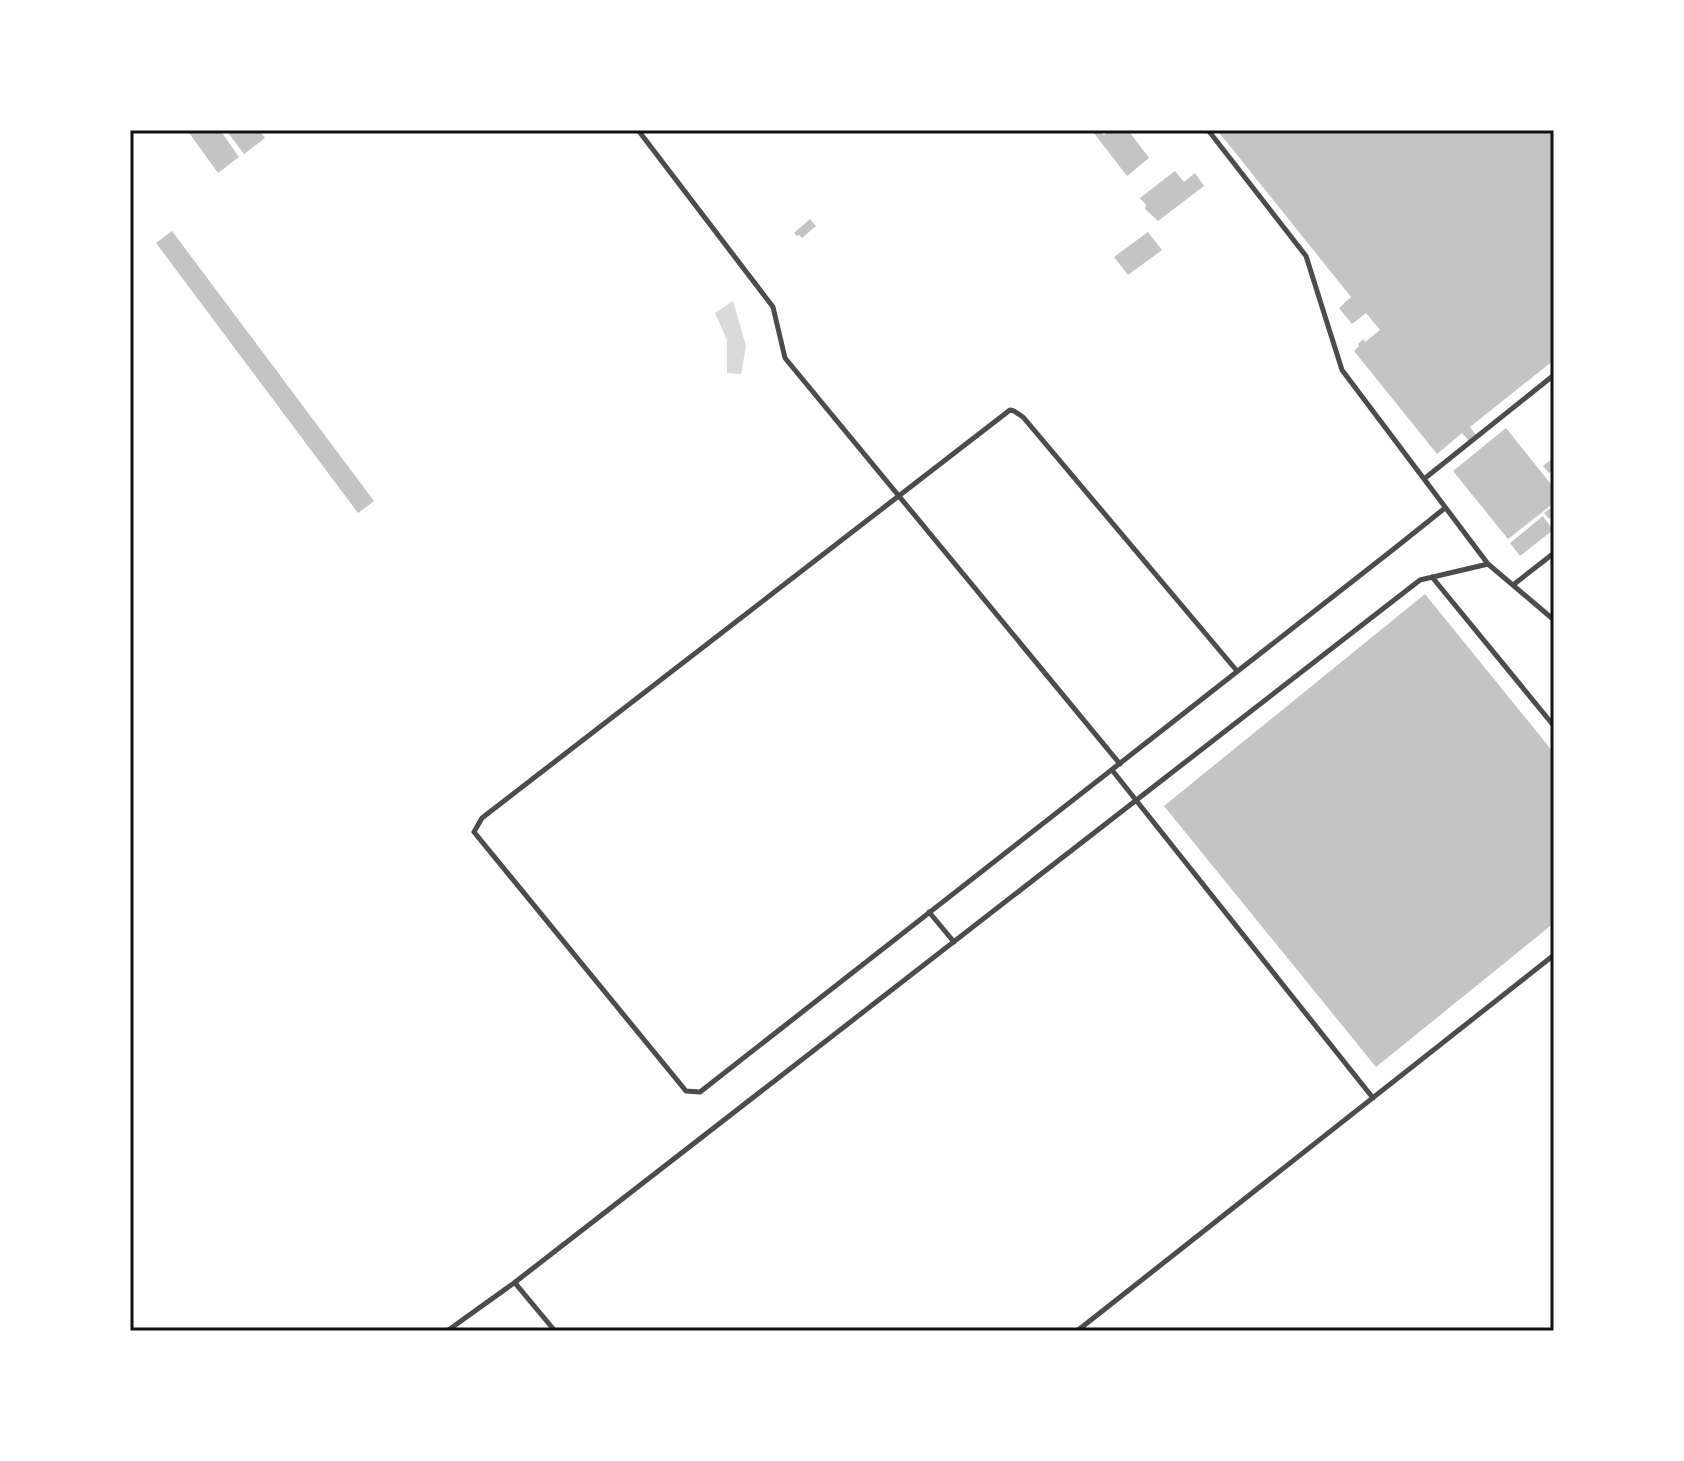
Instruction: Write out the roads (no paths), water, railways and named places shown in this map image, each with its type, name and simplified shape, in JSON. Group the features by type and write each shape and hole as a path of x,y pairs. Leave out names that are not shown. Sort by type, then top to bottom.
{"lane":[{"path":"638,130 773,307 785,358 1120,764"},
{"path":"1208,130 1306,256 1342,370 1488,564 1554,620"},
{"path":"1424,479 1554,375"},
{"path":"1237,671 1023,417 1010,410 482,818 474,832 686,1091 700,1092 1445,508"},
{"path":"1513,585 1554,553"},
{"path":"447,1331 514,1283 1420,580 1488,564"},
{"path":"1432,577 1554,726"},
{"path":"1112,770 1373,1098"},
{"path":"929,912 954,942"},
{"path":"1077,1331 1554,955"},
{"path":"514,1283 555,1331"}]}
